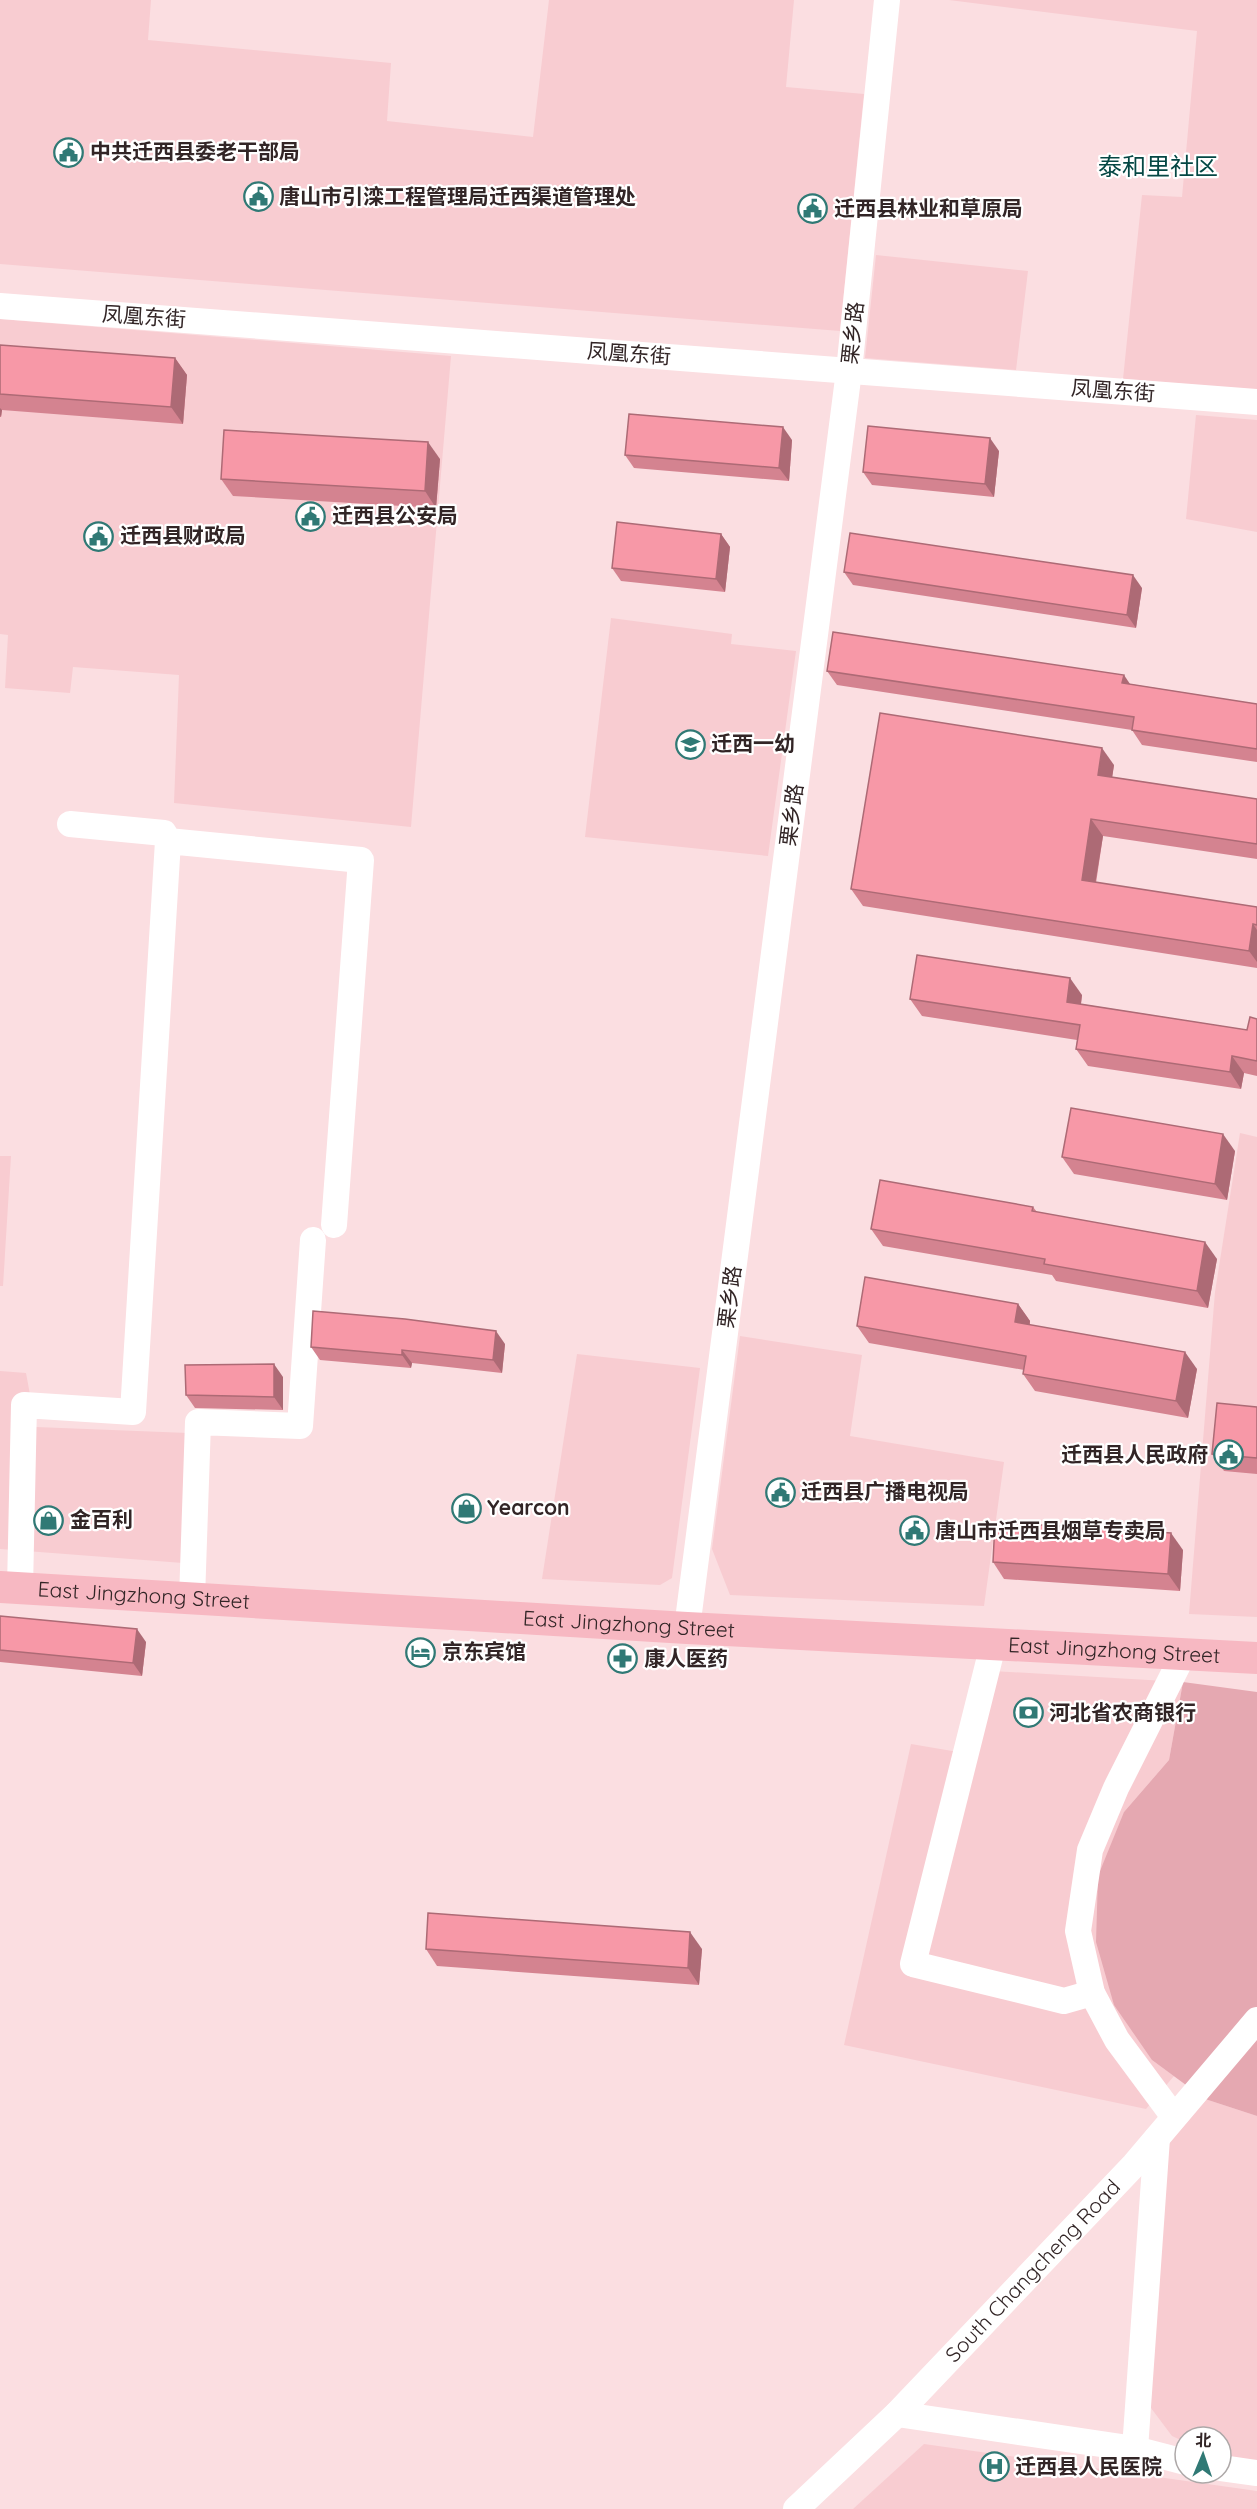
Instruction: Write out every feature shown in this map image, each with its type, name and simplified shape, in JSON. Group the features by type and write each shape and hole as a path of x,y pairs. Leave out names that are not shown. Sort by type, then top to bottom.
{"main road":[{"name":"East Jingzhong Street","path":"10,1587 687,1628 1257,1658"}],"street":[{"name":"栗乡路","path":"687,1628 849,371 887,0"},
{"name":"凤凰东街","path":"0,306 1257,402"},
{"path":"10,1587 24,1405 133,1412 168,841 164,833 70,824"},
{"path":"168,841 361,860 334,1225"},
{"path":"192,1599 198,1422 300,1426 313,1239"},
{"path":"993,1645 913,1964 1064,2001 1092,1993"},
{"path":"1174,2117 1117,2040 1092,1993 1078,1931 1090,1850 1116,1788 1183,1655"},
{"name":"South Changcheng Road","path":"796,2509 897,2414 1134,2165 1257,2020"},
{"path":"1135,2449 1157,2138"},
{"path":"897,2414 1135,2449 1173,2459"},
{"path":"1233,2470 1257,2473"}],"shaded area":[{"path":"0,0 151,0 148,40 391,63 387,121 533,137 549,0 794,0 786,87 864,94 840,331 0,264"},
{"path":"949,0 1257,0 1257,390 1123,379 1142,195 1182,197 1197,31"},
{"path":"876,255 1028,271 1016,370 865,358"},
{"name":"迁西县公安局","path":"0,319 451,356 411,827 174,803 179,675 73,667 70,693 5,688 8,635 0,634"},
{"path":"1196,415 1257,420 1257,532 1186,519"},
{"name":"迁西一幼","path":"611,618 732,634 731,644 796,651 768,856 585,837"},
{"name":"迁西县人民政府","path":"1240,1133 1257,1137 1257,1617 1189,1614 1215,1292"},
{"path":"0,1156 11,1156 3,1286 0,1286"},
{"path":"740,1336 862,1355 850,1436 1004,1462 984,1606 730,1595 712,1549"},
{"path":"577,1354 700,1368 672,1578 660,1585 542,1579"},
{"path":"0,1371 26,1373 36,1427 188,1433 183,1563 0,1549"},
{"path":"976,1670 1183,1682 1169,1760 1124,1812 1152,2060 1174,2076 1146,2109 844,2045 911,1744 958,1752"},
{"path":"1183,1682 1257,1692 1257,2116 1205,2099 1152,2060 1114,2005 1096,1942 1098,1876 1124,1812 1169,1760"},
{"path":"1205,2099 1257,2116 1257,2465 1233,2462 1233,2425 1173,2425 1173,2436 1148,2404 1166,2146"},
{"name":"迁西县人民医院","path":"924,2444 1173,2479 1173,2485 1214,2485 1257,2491 1257,2509 853,2509"}],"building":[{"path":"0,345 175,358 171,407 0,394"},
{"path":"629,414 783,427 779,468 625,455"},
{"path":"868,426 990,438 985,484 863,472"},
{"name":"迁西县公安局","path":"224,430 428,442 425,491 221,479"},
{"path":"617,522 721,534 716,579 612,568"},
{"path":"850,533 1133,575 1127,615 844,572"},
{"path":"833,632 1124,675 1122,683 1257,704 1257,749 1132,730 1134,717 827,671"},
{"path":"880,713 1102,748 1098,775 1257,799 1257,844 1091,819 1082,880 1257,907 1257,925 1253,924 1249,951 851,889"},
{"path":"917,955 1070,978 1067,1002 1247,1030 1250,1017 1257,1019 1257,1061 1232,1056 1230,1072 1076,1049 1080,1025 910,999"},
{"path":"1071,1108 1223,1134 1215,1184 1062,1157"},
{"path":"880,1180 1033,1207 1032,1211 1205,1242 1197,1291 1044,1264 1045,1259 871,1229"},
{"path":"865,1277 1018,1304 1015,1322 1185,1352 1176,1401 1023,1374 1026,1356 857,1326"},
{"path":"313,1311 405,1319 496,1331 493,1360 402,1350 402,1355 311,1347"},
{"path":"274,1364 274,1397 186,1395 185,1365"},
{"path":"1217,1403 1257,1407 1257,1458 1212,1454"},
{"path":"995,1522 1171,1533 1168,1574 993,1562"},
{"path":"0,1616 137,1629 133,1663 0,1650"},
{"path":"428,1913 690,1932 688,1968 426,1949"}],"place":[{"name":"中共迁西县委老干部局","path":"69,152"},
{"name":"唐山市引滦工程管理局迁西渠道管理处","path":"258,197"},
{"name":"迁西县林业和草原局","path":"813,209"},
{"name":"迁西县公安局","path":"311,516"},
{"name":"迁西县财政局","path":"99,536"},
{"name":"迁西一幼","path":"690,744"},
{"name":"迁西县人民政府","path":"1229,1455"},
{"name":"迁西县广播电视局","path":"780,1492"},
{"name":"Yearcon","path":"466,1508"},
{"name":"金百利","path":"49,1520"},
{"name":"唐山市迁西县烟草专卖局","path":"914,1531"},
{"name":"京东宾馆","path":"421,1652"},
{"name":"康人医药","path":"623,1659"},
{"name":"河北省农商银行","path":"1028,1713"},
{"name":"迁西县人民医院","path":"994,2467"}],"district":[{"name":"泰和里社区","path":"1158,167"}]}
